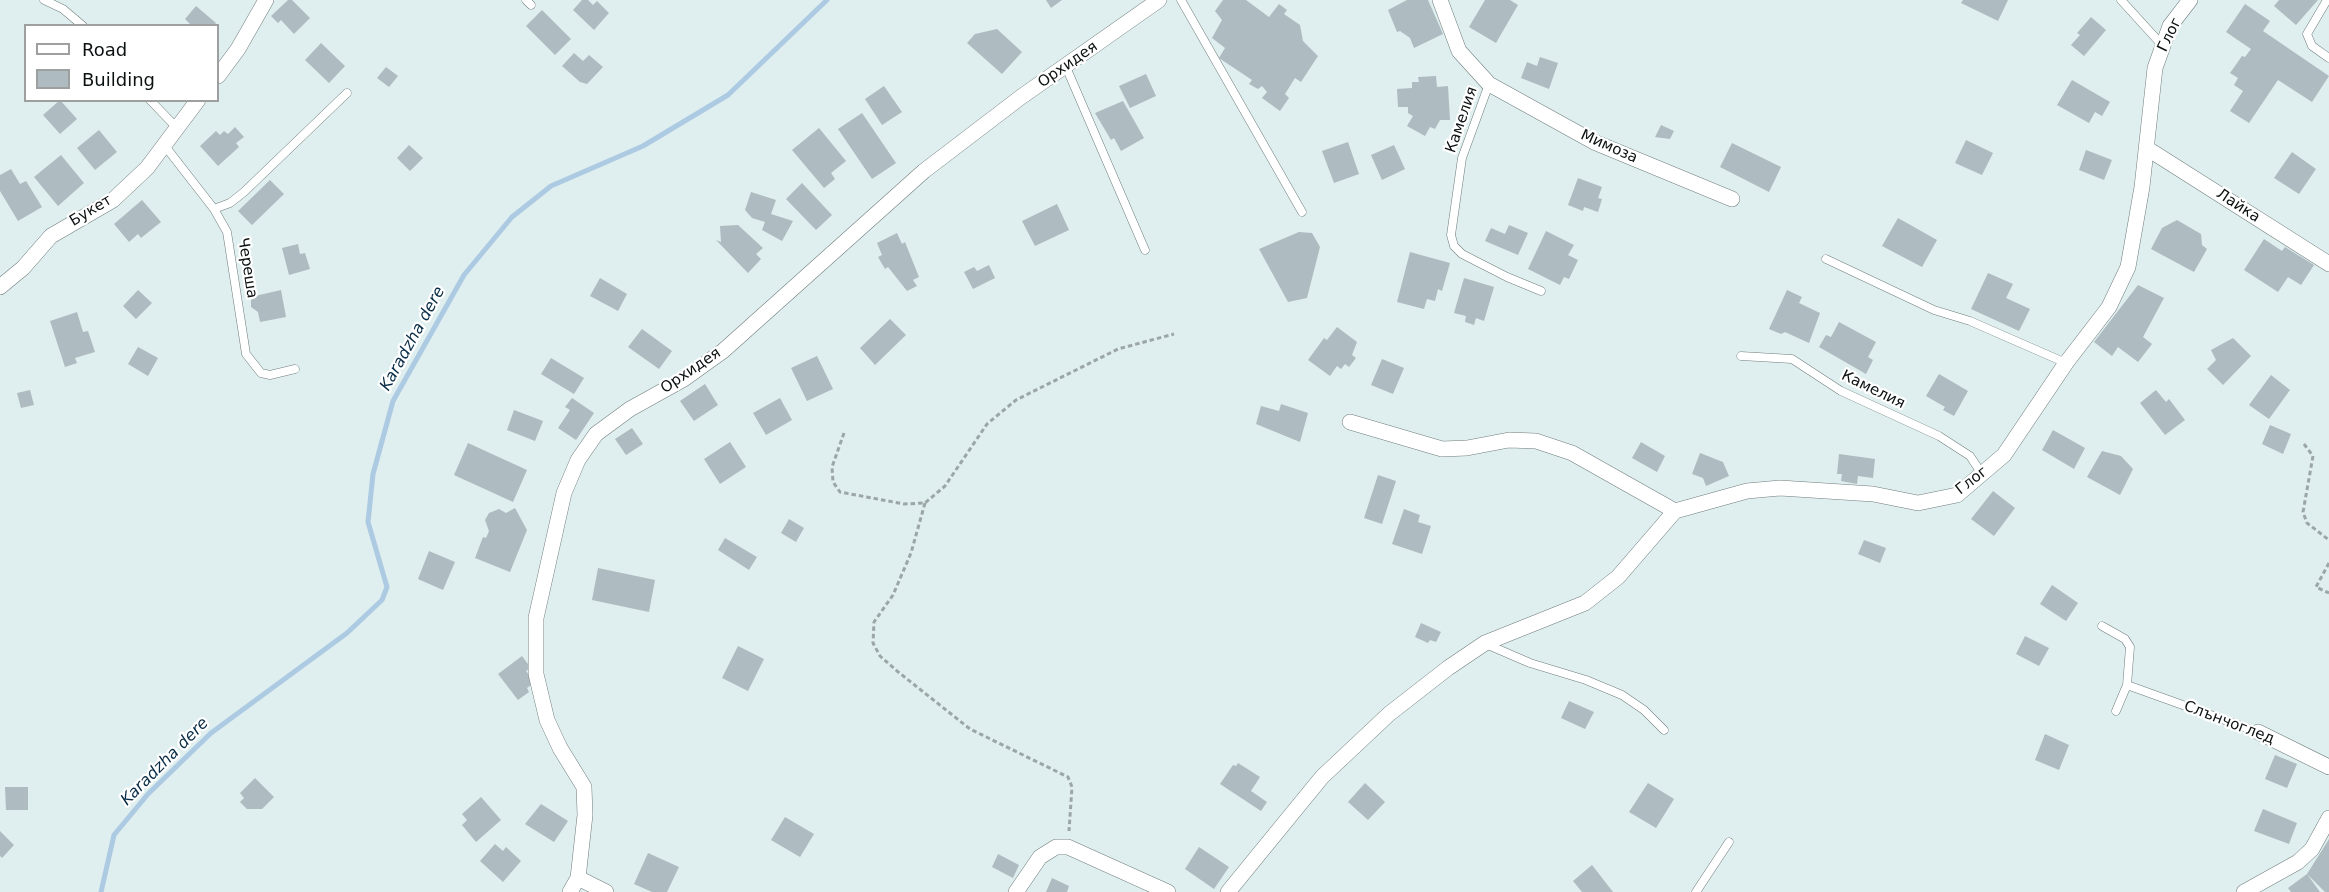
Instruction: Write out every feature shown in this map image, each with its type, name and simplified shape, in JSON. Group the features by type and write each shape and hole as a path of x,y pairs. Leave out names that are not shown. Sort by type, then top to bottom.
{"street":[{"path":"219,75 238,49 267,0"},
{"name":"Орхидея","path":"570,892 578,878 585,815 584,787 560,748 547,720 536,674 536,618 564,493 578,460 596,434 622,415 684,379 723,351 924,171 1021,96 1159,0"},
{"name":"Мимоза","path":"1440,0 1459,51 1489,84 1594,142 1732,199"},
{"name":"Глог","path":"1675,511 1747,491 1780,488 1872,494 1918,503 1957,495 2004,455 2066,363 2109,306 2128,267 2148,149 2155,68 2170,26 2190,0"},
{"name":"Букет","path":"0,286 23,268 51,236 112,200 165,146 196,102"},
{"name":"Лайка","path":"2148,149 2329,264"},
{"path":"1228,892 1322,777 1389,714 1448,668 1485,643 1585,603 1618,577 1675,511 1572,453 1536,441 1509,440 1467,448 1442,448 1350,422"},
{"name":"Слънчоглед","path":"2258,732 2329,767"},
{"path":"2244,892 2298,862 2312,849 2329,818"},
{"path":"1016,892 1031,867 1047,850 1068,847 1168,892"},
{"path":"578,878 606,892"}],"lane":[{"path":"44,0 63,9 81,24"},
{"path":"1181,0 1302,212"},
{"path":"2121,0 2162,45"},
{"path":"2327,0 2307,34 2312,46 2329,58"},
{"path":"1066,66 1145,250"},
{"name":"Камелия","path":"1489,84 1462,158 1451,234 1454,246 1462,254 1541,291"},
{"path":"214,209 230,203 244,192 347,93"},
{"path":"152,102 177,128"},
{"name":"Череша","path":"165,146 214,209 227,231 246,354 261,373 270,375 295,369"},
{"path":"1826,259 1934,310 1970,321 2066,363"},
{"name":"Камелия","path":"1741,356 1792,359 1841,391 1939,436 1970,456 1982,474"},
{"path":"2102,626 2125,639 2130,647 2127,685 2116,711"},
{"path":"1485,643 1530,663 1586,680 1622,695 1644,710 1664,730"},
{"name":"Слънчоглед","path":"2127,685 2258,732"},
{"path":"1696,892 1729,842"}],"path":[{"path":"844,433 832,467 833,482 840,492 904,504 924,502 945,486 987,424 1016,400 1118,349 1174,334"},
{"path":"2304,444 2313,456 2303,512 2307,523 2329,540"},
{"path":"924,502 911,553 893,595 874,622 873,643 889,663 970,729 1068,777 1072,787 1068,847"},
{"path":"2329,563 2316,587 2329,593"}],"building":[{"path":"288,0 292,0 310,18 294,34 281,20 278,23 271,16"},
{"path":"582,0 588,0 593,5 597,1 609,13 594,30 573,10"},
{"path":"1046,0 1062,0 1051,8"},
{"path":"1223,0 1246,0 1269,17 1279,4 1287,10 1284,14 1300,25 1303,41 1318,56 1301,82 1295,78 1285,94 1289,98 1280,111 1262,98 1267,92 1262,86 1258,89 1249,84 1252,80 1219,58 1225,48 1212,38 1222,20 1215,11"},
{"path":"1407,0 1428,0 1443,34 1414,48 1410,38 1400,31 1397,32 1388,10"},
{"path":"1485,0 1510,0 1518,5 1496,43 1469,27"},
{"path":"1963,0 2008,0 1998,21 1961,3"},
{"path":"2279,0 2318,0 2296,25 2274,6"},
{"path":"2245,4 2270,21 2263,31 2329,76 2312,102 2278,80 2249,123 2230,111 2243,91 2234,85 2238,78 2230,73 2242,56 2245,57 2251,49 2226,32"},
{"path":"196,6 216,23 190,24 185,19"},
{"path":"542,10 571,39 555,55 526,26"},
{"path":"2091,17 2106,30 2084,56 2071,45 2080,35 2077,33"},
{"path":"997,29 1022,52 1002,74 967,43 975,34"},
{"path":"321,43 345,66 329,83 305,60"},
{"path":"574,53 583,61 589,55 603,67 587,84 580,82 562,66"},
{"path":"1540,57 1558,63 1549,89 1521,78 1527,62 1537,66"},
{"path":"386,67 398,76 389,87 377,78"},
{"path":"1146,74 1156,96 1130,108 1119,86"},
{"path":"1436,76 1437,87 1448,86 1450,120 1440,120 1435,129 1430,127 1425,136 1407,126 1413,116 1408,113 1408,107 1398,107 1397,89 1412,88 1412,82 1419,82 1418,77"},
{"path":"2072,80 2110,102 2102,116 2095,112 2089,123 2057,105"},
{"path":"884,86 902,112 882,125 865,99"},
{"path":"1123,101 1144,138 1121,151 1114,138 1111,140 1095,113"},
{"path":"58,102 62,102 77,119 60,134 43,115"},
{"path":"862,113 896,163 872,179 838,129"},
{"path":"1661,125 1674,131 1670,139 1655,137"},
{"path":"235,127 244,137 236,143 239,147 218,166 200,146 216,131 220,135 224,131 228,134"},
{"path":"819,128 846,161 831,173 835,179 824,188 792,150"},
{"path":"99,130 117,152 95,170 77,148"},
{"path":"1966,140 1993,153 1982,175 1955,163"},
{"path":"1348,142 1359,174 1334,183 1322,151"},
{"path":"1732,143 1781,167 1769,192 1720,167"},
{"path":"409,145 423,158 410,171 397,158"},
{"path":"1394,145 1405,169 1382,180 1371,155"},
{"path":"2086,150 2112,160 2104,180 2079,170"},
{"path":"2292,152 2316,169 2299,194 2274,178"},
{"path":"61,155 84,183 58,206 34,177"},
{"path":"11,169 20,184 26,181 42,207 18,221 0,191 0,175"},
{"path":"1578,178 1602,187 1598,198 1602,199 1598,212 1584,207 1583,211 1568,205"},
{"path":"270,180 284,194 252,225 238,211"},
{"path":"802,183 832,215 816,230 786,199"},
{"path":"751,192 776,200 771,214 793,221 782,241 762,230 765,222 752,218 745,210"},
{"path":"142,200 161,222 141,238 138,234 129,242 114,224"},
{"path":"1057,204 1069,230 1035,246 1022,221"},
{"path":"1898,218 1937,240 1922,267 1882,246"},
{"path":"2177,220 2201,234 2202,245 2207,249 2194,272 2151,249 2162,228"},
{"path":"738,225 763,248 756,254 761,259 748,273 716,240 721,242 720,226"},
{"path":"1509,225 1528,233 1518,255 1485,241 1491,228 1505,234"},
{"path":"1546,231 1574,245 1568,255 1578,260 1569,279 1564,277 1560,285 1528,269"},
{"path":"1299,232 1312,233 1320,247 1307,298 1288,302 1259,249"},
{"path":"897,233 902,244 905,242 919,277 913,280 917,286 907,291 888,267 885,269 878,257 882,255 877,243"},
{"path":"2264,239 2282,251 2285,247 2314,265 2301,285 2288,277 2278,292 2244,270"},
{"path":"298,244 300,254 305,253 310,269 289,275 282,248"},
{"path":"1410,252 1450,263 1442,291 1438,289 1435,301 1427,299 1424,309 1397,302"},
{"path":"989,265 995,278 973,289 964,272 974,267 977,271"},
{"path":"1988,273 2013,284 2006,298 2030,309 2019,331 1971,309"},
{"path":"600,278 627,294 618,311 590,296"},
{"path":"1464,278 1494,287 1484,321 1476,318 1474,325 1465,322 1466,316 1454,313"},
{"path":"2138,285 2164,298 2143,337 2152,344 2138,362 2118,347 2112,356 2094,342"},
{"path":"138,290 152,303 136,319 123,306"},
{"path":"281,290 286,317 260,322 258,312 251,307 251,300 255,296"},
{"path":"1787,290 1802,297 1799,303 1820,313 1809,343 1785,332 1781,334 1769,329"},
{"path":"77,312 83,332 88,331 95,352 75,358 77,363 65,367 50,321"},
{"path":"890,319 906,335 875,365 860,348"},
{"path":"1839,322 1876,342 1868,357 1873,360 1866,374 1819,347 1826,335 1831,337"},
{"path":"1337,327 1357,342 1352,355 1356,358 1349,367 1345,364 1341,369 1337,366 1330,376 1308,360 1324,338 1327,340"},
{"path":"642,329 672,351 659,369 628,347"},
{"path":"2233,338 2251,356 2223,385 2207,369 2216,360 2211,350"},
{"path":"138,347 158,358 148,376 128,364"},
{"path":"817,356 833,389 807,401 791,368"},
{"path":"551,358 584,378 574,394 541,374"},
{"path":"1382,359 1404,368 1393,394 1371,385"},
{"path":"1939,374 1968,391 1954,416 1943,410 1945,407 1926,396"},
{"path":"2271,375 2290,390 2269,419 2249,405"},
{"path":"705,384 718,405 694,421 680,401"},
{"path":"30,390 34,405 21,408 17,393"},
{"path":"2156,390 2166,402 2169,399 2185,420 2165,435 2140,403"},
{"path":"572,398 594,413 576,440 558,428 570,410 565,407"},
{"path":"780,398 792,420 766,435 753,413"},
{"path":"1281,404 1308,413 1300,442 1256,424 1261,406 1279,411"},
{"path":"514,410 543,421 535,441 507,430"},
{"path":"2270,425 2291,434 2283,454 2262,444"},
{"path":"632,428 643,444 626,455 615,439"},
{"path":"2053,430 2085,448 2074,469 2042,450"},
{"path":"730,442 746,467 720,484 704,459"},
{"path":"1641,442 1665,456 1657,472 1632,458"},
{"path":"468,443 527,470 513,502 454,475"},
{"path":"2102,451 2121,456 2133,469 2120,495 2087,477"},
{"path":"1700,453 1723,462 1729,476 1706,486 1703,478 1692,474"},
{"path":"1839,454 1875,459 1873,478 1858,476 1857,484 1841,481 1842,474 1837,474"},
{"path":"1378,475 1396,481 1382,524 1364,518"},
{"path":"1993,491 2015,508 1994,536 1971,519"},
{"path":"515,508 527,530 510,572 475,558 483,537 486,538 489,531 485,520 489,513 499,509 506,513"},
{"path":"1404,509 1420,515 1418,522 1431,526 1422,554 1392,544"},
{"path":"789,519 804,528 796,542 781,533"},
{"path":"725,538 757,557 749,570 718,550"},
{"path":"1864,540 1886,548 1880,563 1858,554"},
{"path":"429,551 455,562 443,590 418,579"},
{"path":"598,568 655,580 649,612 592,600"},
{"path":"2052,585 2078,603 2066,621 2040,604"},
{"path":"1421,623 1441,632 1436,642 1430,640 1428,643 1415,637"},
{"path":"2025,636 2049,648 2039,666 2016,654"},
{"path":"738,646 764,659 748,691 722,678"},
{"path":"522,656 531,668 526,671 535,682 527,688 529,692 518,700 498,674"},
{"path":"1569,701 1594,712 1585,729 1561,718"},
{"path":"2045,734 2069,745 2059,770 2035,760"},
{"path":"2275,755 2297,764 2287,788 2265,779"},
{"path":"1238,763 1260,777 1251,791 1267,802 1261,811 1220,784 1233,765 1236,766"},
{"path":"255,778 274,797 262,809 247,809 240,802 244,798 240,793"},
{"path":"1365,783 1385,802 1368,820 1348,802"},
{"path":"1648,783 1674,799 1656,828 1629,812"},
{"path":"5,787 28,787 28,810 6,810"},
{"path":"481,797 501,820 476,842 462,825 467,820 462,814"},
{"path":"541,804 568,821 554,842 525,824"},
{"path":"2263,809 2297,823 2289,844 2254,831"},
{"path":"785,817 814,834 800,857 771,840"},
{"path":"0,831 14,845 2,858 0,856"},
{"path":"2329,839 2329,892 2325,892 2307,874"},
{"path":"495,844 503,851 506,847 521,861 503,882 480,861"},
{"path":"1199,847 1229,867 1214,889 1185,869"},
{"path":"648,853 679,867 667,892 652,892 634,884"},
{"path":"998,854 1019,865 1013,878 992,867"},
{"path":"1592,865 1613,892 1582,892 1573,881"},
{"path":"2307,874 2320,892 2291,892 2288,888"},
{"path":"1052,878 1069,886 1067,892 1046,892"}],"waterway":[{"name":"Karadzha dere","path":"101,892 114,835 148,794 211,733 347,633 382,600 387,587 368,522 373,474 393,401 464,275 512,217 551,186 643,146 728,95 827,0"}]}
